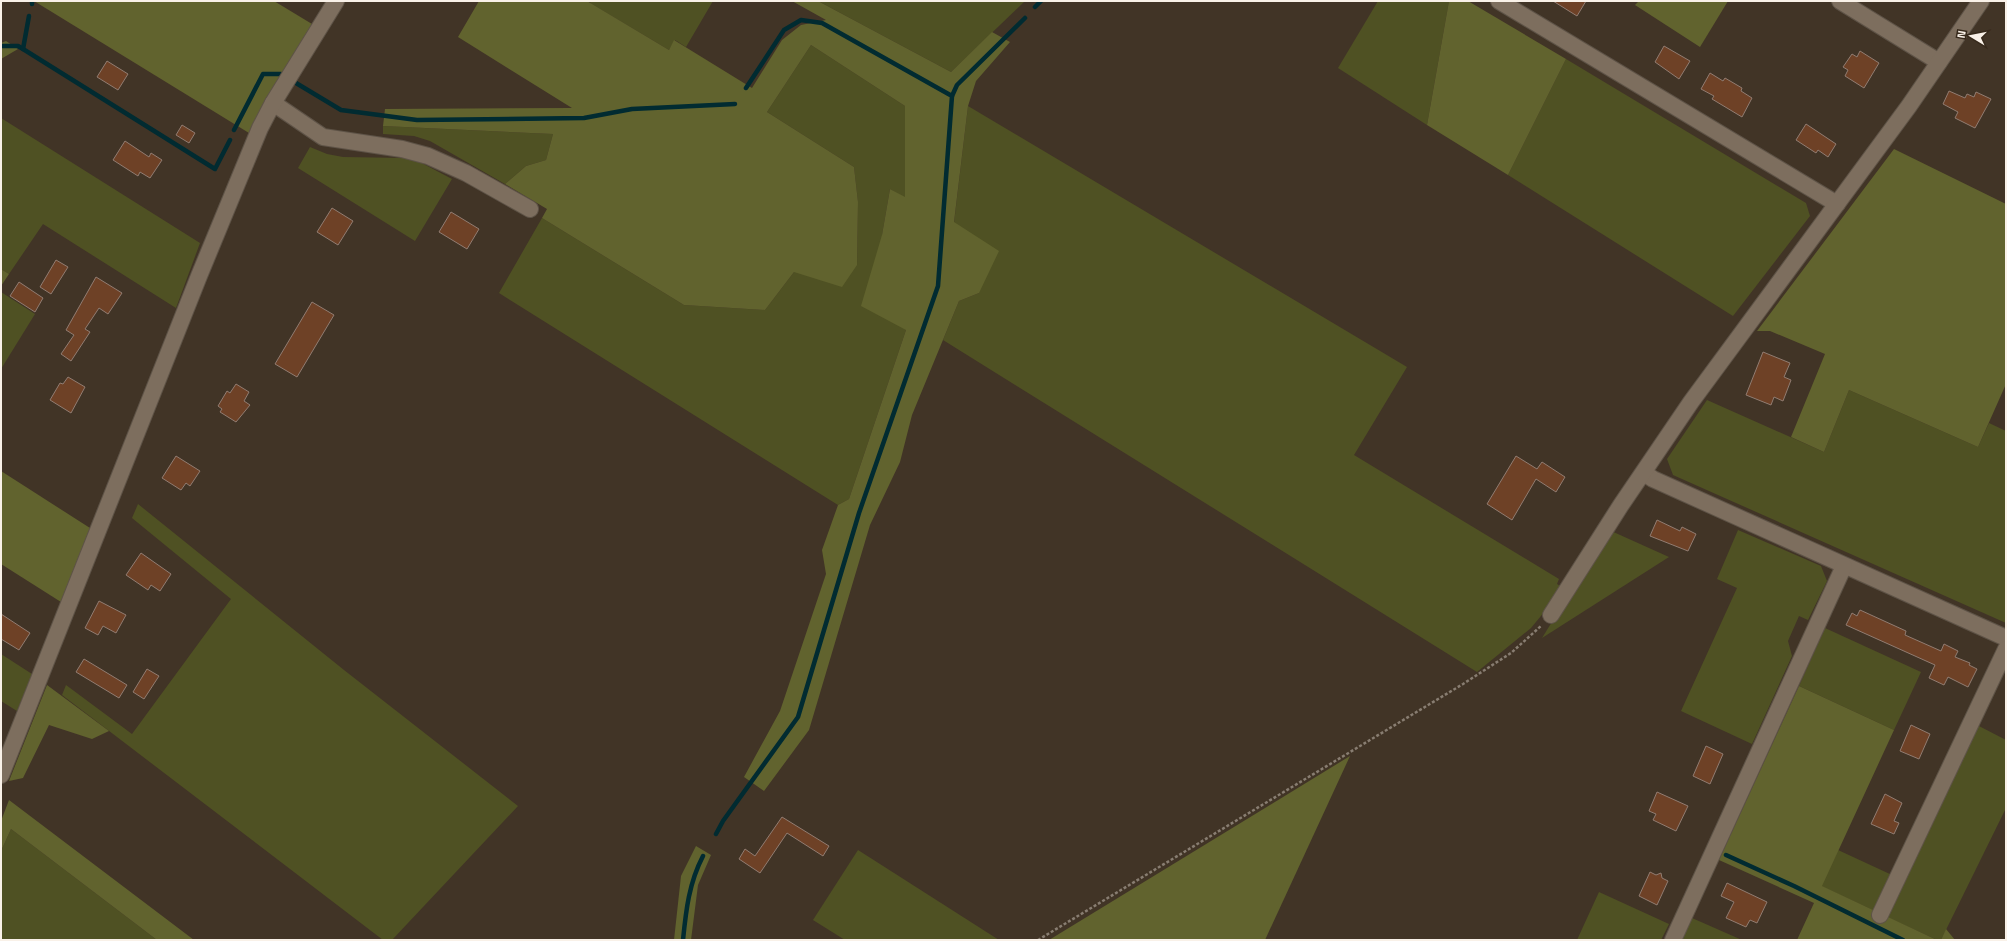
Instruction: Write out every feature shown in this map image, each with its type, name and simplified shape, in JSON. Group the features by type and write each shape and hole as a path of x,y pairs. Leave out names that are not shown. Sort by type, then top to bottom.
{"street":[{"path":"1,775 196,283 252,147 273,103 336,1"},
{"path":"1499,1 1836,204"},
{"path":"1840,1 1939,62"},
{"path":"1551,615 1621,505 1698,392 1909,106 1981,1"},
{"path":"273,103 323,137 402,149 428,156 466,173 530,210"},
{"path":"1644,473 1653,479 2006,638"},
{"path":"1673,940 1844,566"},
{"path":"1880,915 2006,649"}],"path":[{"path":"1038,940 1463,684 1511,653 1551,615"}],"green space":[{"path":"34,1 274,1 312,24 249,133"},
{"path":"479,1 587,1 669,50 674,40 752,88 782,40 801,25 826,20 792,1 818,1 951,72 992,32 1010,42 976,81 968,106 954,222 999,251 979,293 959,301 912,415 900,462 870,525 809,730 764,791 744,777 780,711 826,574 822,550 838,505 849,499 906,330 861,306 882,235 890,189 905,197 905,106 811,45 767,112 854,167 858,202 857,265 842,287 794,272 765,310 684,305 542,218 547,209 505,184 526,166 546,160 553,134 383,126 385,109 572,108 458,37"},
{"path":"591,1 713,1 686,47 675,40 669,50 590,3"},
{"path":"818,1 1025,1 951,72"},
{"path":"1378,1 1449,1 1427,125 1338,68"},
{"path":"1449,1 1468,1 1566,59 1508,175 1427,125"},
{"path":"1639,1 1728,1 1700,47 1635,5"},
{"path":"6,41 18,49 1,59 1,43"},
{"path":"811,45 905,106 905,198 890,189 882,235 906,330 849,499 838,505 499,293 542,218 684,305 765,310 794,272 857,265 858,202 854,167 767,112"},
{"path":"1566,59 1806,203 1810,216 1733,316 1508,175"},
{"path":"968,106 1407,367 1354,455 1559,579 1557,584 1564,588 1531,628 1477,672 943,340 959,301 979,293 954,223"},
{"path":"1,118 200,243 176,308 43,224 9,274 1,269"},
{"path":"383,126 553,134 546,160 526,166 505,184 430,141 414,136 383,134"},
{"path":"310,147 327,154 343,157 404,158 416,160 452,179 415,241 298,168"},
{"path":"1894,149 2006,204 2006,384 1978,447 1849,390 1824,452 1791,437 1825,354 1770,331 1757,331"},
{"path":"1,269 9,274 1,286"},
{"path":"1,292 35,314 1,369"},
{"path":"1849,390 1978,447 1989,423 2006,431 2006,623 1673,475 1667,459 1707,400 1824,452"},
{"path":"1,471 90,528 61,602 1,564"},
{"path":"138,504 344,670 518,806 392,940 383,940 62,695 66,685 132,734 231,599 132,518"},
{"path":"1609,530 1669,557 1542,638"},
{"path":"1738,530 1821,566 1827,581 1808,620 1799,616 1788,641 1792,656 1752,744 1681,711 1737,588 1717,579"},
{"path":"1825,628 1921,672 1894,730 1799,686"},
{"path":"1,654 32,674 17,711 1,701"},
{"path":"47,685 109,731 92,739 49,725 23,778 9,781"},
{"path":"1799,686 1894,730 1822,886 1937,940 1797,940 1814,903 1719,860"},
{"path":"1977,725 2006,740 2006,808 1941,940 1937,940 1887,917"},
{"path":"1350,756 1265,940 1049,940"},
{"path":"9,800 194,940 157,940 11,829 1,851 1,821"},
{"path":"11,829 157,940 1,940 1,851"},
{"path":"696,846 711,855 698,885 691,940 674,940 681,876"},
{"path":"858,850 999,940 845,940 813,920"},
{"path":"1838,850 1892,875 1875,911 1821,886"},
{"path":"1599,892 1669,924 1661,940 1577,940"},
{"path":"1692,918 1742,940 1682,940"},
{"path":"1946,929 1955,940 1941,940"}],"building":[{"path":"1553,1 1586,1 1577,16"},
{"path":"1664,46 1690,61 1679,79 1655,62"},
{"path":"1860,51 1879,63 1864,88 1845,76 1848,70 1843,67 1852,54 1857,57"},
{"path":"107,61 128,74 118,90 97,77"},
{"path":"1710,73 1723,81 1725,78 1742,88 1741,91 1752,98 1742,117 1712,99 1714,96 1701,89"},
{"path":"1949,91 1965,98 1967,94 1974,97 1976,92 1991,99 1975,128 1955,118 1958,112 1943,104"},
{"path":"1806,124 1836,144 1828,157 1818,150 1816,153 1796,140"},
{"path":"182,125 195,133 189,143 176,135"},
{"path":"125,141 149,157 151,153 162,160 150,178 140,172 138,176 113,160"},
{"path":"332,208 353,221 338,245 317,232"},
{"path":"451,212 479,229 467,249 439,232"},
{"path":"56,260 68,267 51,294 40,287"},
{"path":"96,277 122,293 108,314 99,308 85,329 90,332 71,361 61,354 74,335 66,330"},
{"path":"19,282 43,298 35,312 10,296"},
{"path":"312,302 334,315 297,377 275,364"},
{"path":"1763,352 1790,363 1784,377 1791,380 1783,401 1774,397 1771,405 1746,395"},
{"path":"68,377 85,387 71,413 50,400 60,383 63,384"},
{"path":"236,384 249,392 244,401 250,405 236,422 220,412 222,409 218,406 227,391 230,393"},
{"path":"176,456 200,471 190,486 186,483 181,490 162,478"},
{"path":"1516,456 1537,469 1542,462 1565,477 1556,492 1536,479 1512,520 1487,504"},
{"path":"1657,520 1680,531 1682,527 1696,534 1688,551 1650,536"},
{"path":"141,553 171,574 160,591 151,585 148,590 126,575"},
{"path":"99,601 126,615 116,633 103,626 98,635 85,628"},
{"path":"1860,610 1906,631 1905,635 1941,651 1944,644 1958,651 1955,657 1970,663 1969,665 1977,669 1968,687 1948,677 1944,685 1929,678 1935,665 1846,625 1852,613 1857,616"},
{"path":"1,614 30,633 19,650 1,639"},
{"path":"84,659 127,685 119,698 76,672"},
{"path":"147,669 159,676 144,699 133,692"},
{"path":"1911,725 1930,734 1919,759 1900,751"},
{"path":"1706,746 1723,754 1710,784 1693,776"},
{"path":"1657,792 1688,806 1676,831 1653,820 1656,814 1649,811"},
{"path":"1885,794 1902,803 1894,821 1899,823 1894,834 1871,824"},
{"path":"782,817 829,846 823,856 787,833 760,873 739,859 745,849 755,856"},
{"path":"1650,872 1656,875 1661,873 1662,878 1668,881 1657,905 1639,896"},
{"path":"1727,883 1767,902 1757,923 1750,920 1746,927 1726,918 1734,902 1721,896"}],"waterway":[{"path":"1035,7 1041,1"},
{"path":"23,49 29,16"},
{"path":"952,96 957,85 1025,18"},
{"path":"716,834 723,821 798,717 859,513 938,286 952,96 822,23 801,20 784,30 746,88"},
{"path":"1,46 18,46 215,169 230,140"},
{"path":"234,130 263,74 281,74"},
{"path":"296,83 341,110 417,120 584,118 632,109 735,104"},
{"path":"1726,855 1794,886 1903,940"},
{"path":"683,940 691,887 703,856"}]}
